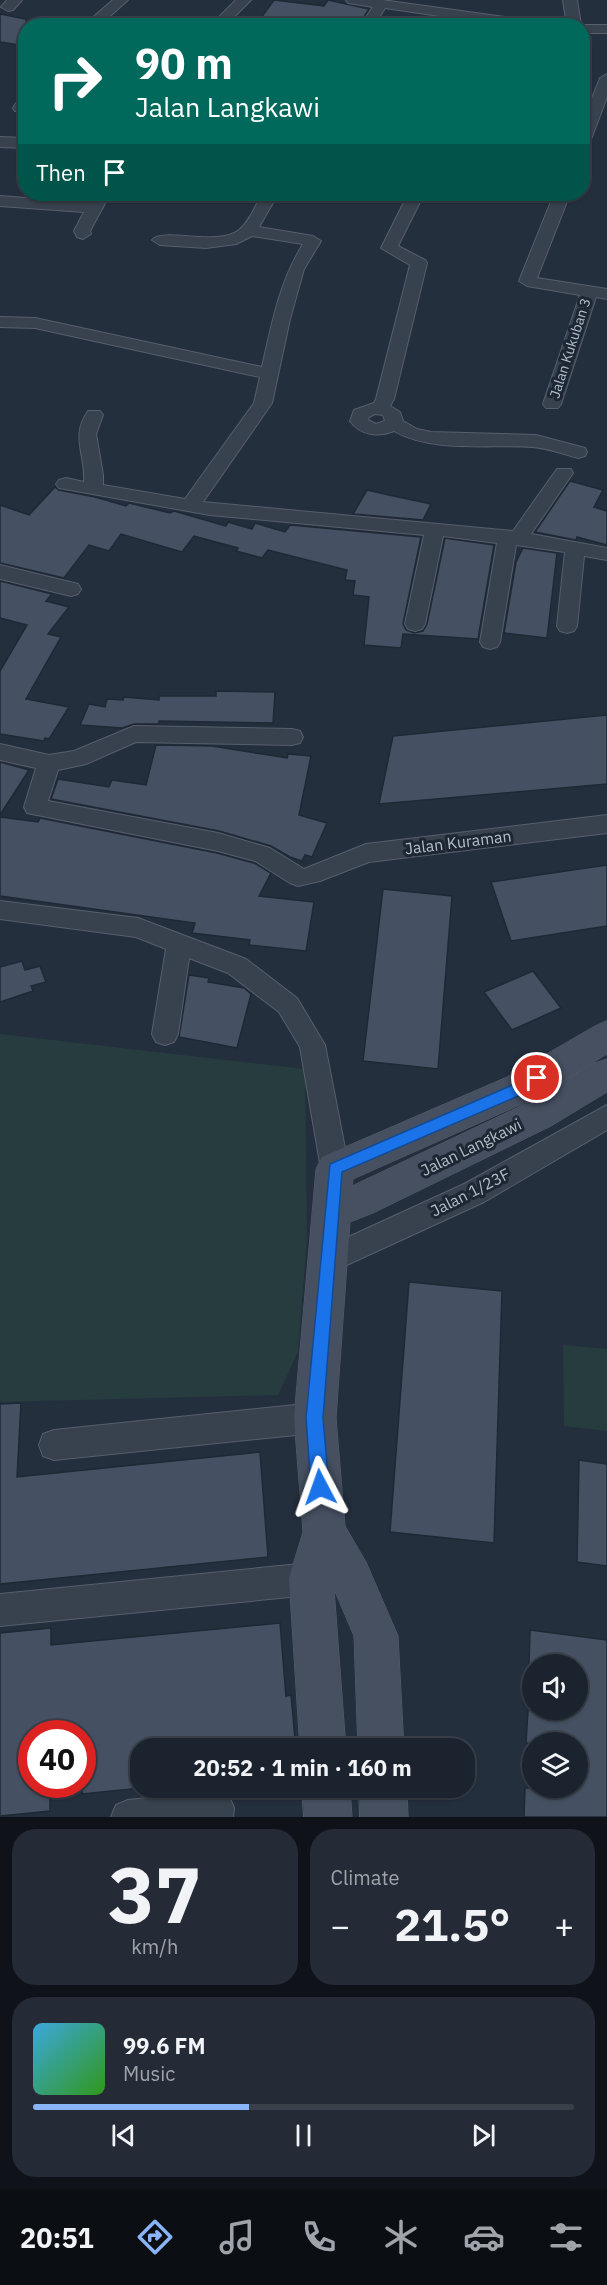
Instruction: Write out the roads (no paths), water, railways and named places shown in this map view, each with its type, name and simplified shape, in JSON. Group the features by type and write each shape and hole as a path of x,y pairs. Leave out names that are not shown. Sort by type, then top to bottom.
{"street":[{"path":"100,18 121,0"},
{"path":"225,18 244,0"},
{"path":"353,0 482,18"},
{"path":"570,0 573,18"},
{"path":"377,18 393,6"},
{"path":"590,29 607,29"},
{"path":"590,88 605,87 590,123"},
{"path":"0,142 18,143"},
{"path":"0,201 18,201"},
{"path":"83,234 82,231 98,201"},
{"path":"160,240 226,242 238,238 248,230 266,201"},
{"path":"412,201 389,248 419,263 385,399 379,408 368,409 360,414 359,421 375,430 387,428 394,423 411,433 430,438 536,441 578,452"},
{"path":"559,201 527,282 607,294"},
{"path":"191,505 263,403 268,374 296,269 313,240 248,230"},
{"name":"Jalan Kukuban 3","path":"552,404 589,291"},
{"path":"0,322 35,323 268,374"},
{"path":"93,489 94,475 87,434 94,415"},
{"path":"490,642 513,537 564,473"},
{"path":"66,483 191,505 513,537 607,554"},
{"path":"415,624 435,529"},
{"path":"567,626 575,547"},
{"path":"0,572 71,590"},
{"path":"0,752 49,763 78,758 134,734 292,737"},
{"name":"Jalan Kuraman","path":"49,763 35,807 228,844 262,854 305,876 366,853 607,824"},
{"path":"0,910 138,928 237,966 288,1005 312,1046 335,1168 315,1418 324,1532 331,1577 324,1738"},
{"path":"165,1034 179,945"},
{"name":"Jalan Langkawi","path":"335,1168 520,1088 607,1036"},
{"name":"Jalan Langkawi","path":"331,1212 360,1201 538,1115 607,1074"},
{"name":"Jalan 1/23F","path":"328,1260 474,1193 607,1116"},
{"path":"54,1445 315,1418"},
{"path":"0,1610 331,1577"},
{"path":"331,1577 376,1636 381,1738"},
{"path":"327,1798 328,1817"},
{"path":"383,1798 384,1817"},
{"path":"128,1817 217,1808 216,1817"}]}
